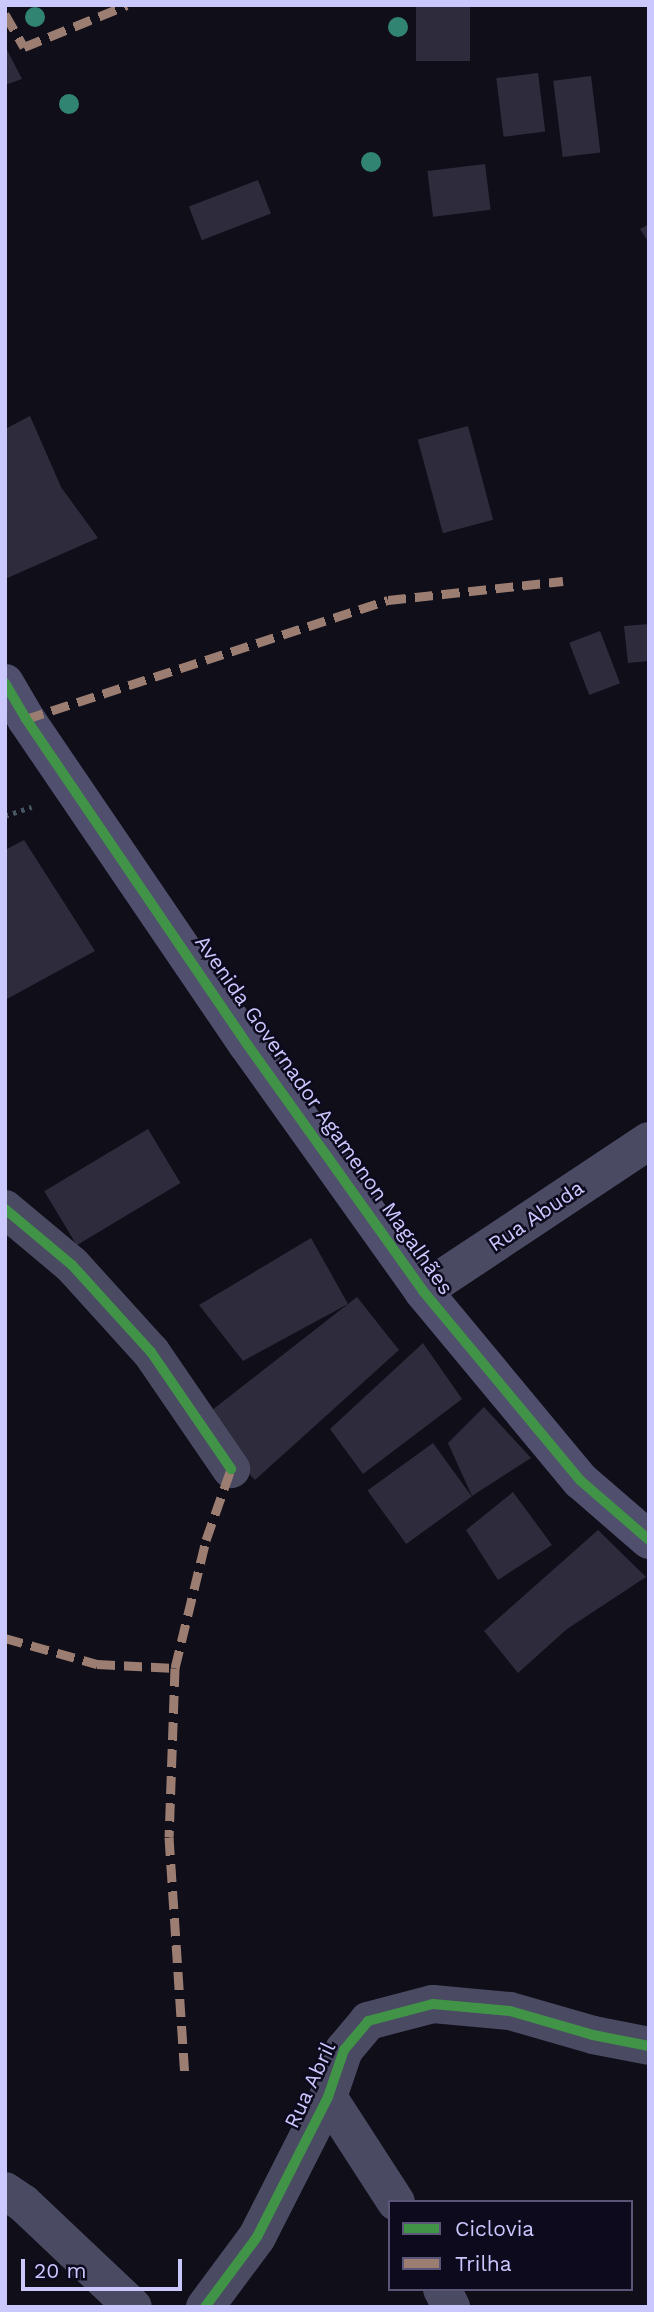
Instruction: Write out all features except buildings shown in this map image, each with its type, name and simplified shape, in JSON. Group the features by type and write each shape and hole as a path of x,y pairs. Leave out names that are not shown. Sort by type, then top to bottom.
{"main road":[{"name":"Avenida Governador Agamenon Magalhães","path":"5,682 33,729 239,1032 424,1291 581,1481 649,1540"}],"street":[{"name":"Rua Abuda","path":"424,1291 649,1141"},
{"path":"5,1209 72,1265 151,1352 231,1469"},
{"name":"Rua Abril","path":"205,2307 257,2237 328,2097 344,2050 368,2021 433,2004 510,2011 593,2035 649,2046"},
{"path":"328,2097 395,2200"},
{"path":"5,2190 23,2203 133,2307"},
{"path":"443,2291 451,2307"}],"marked path":[{"path":"5,14 24,47 127,5"},
{"path":"26,719 388,600 563,581"},
{"path":"5,1638 97,1664 175,1668 206,1540 231,1469"},
{"path":"175,1668 169,1837 185,2076"}],"cycle path":[{"path":"5,683 26,719 247,1044 423,1291 581,1481 649,1540"},
{"path":"5,1209 72,1265 151,1352 231,1469"},
{"path":"205,2307 257,2237 328,2097 344,2050 368,2021 433,2004 510,2011 593,2035 649,2046"}]}
